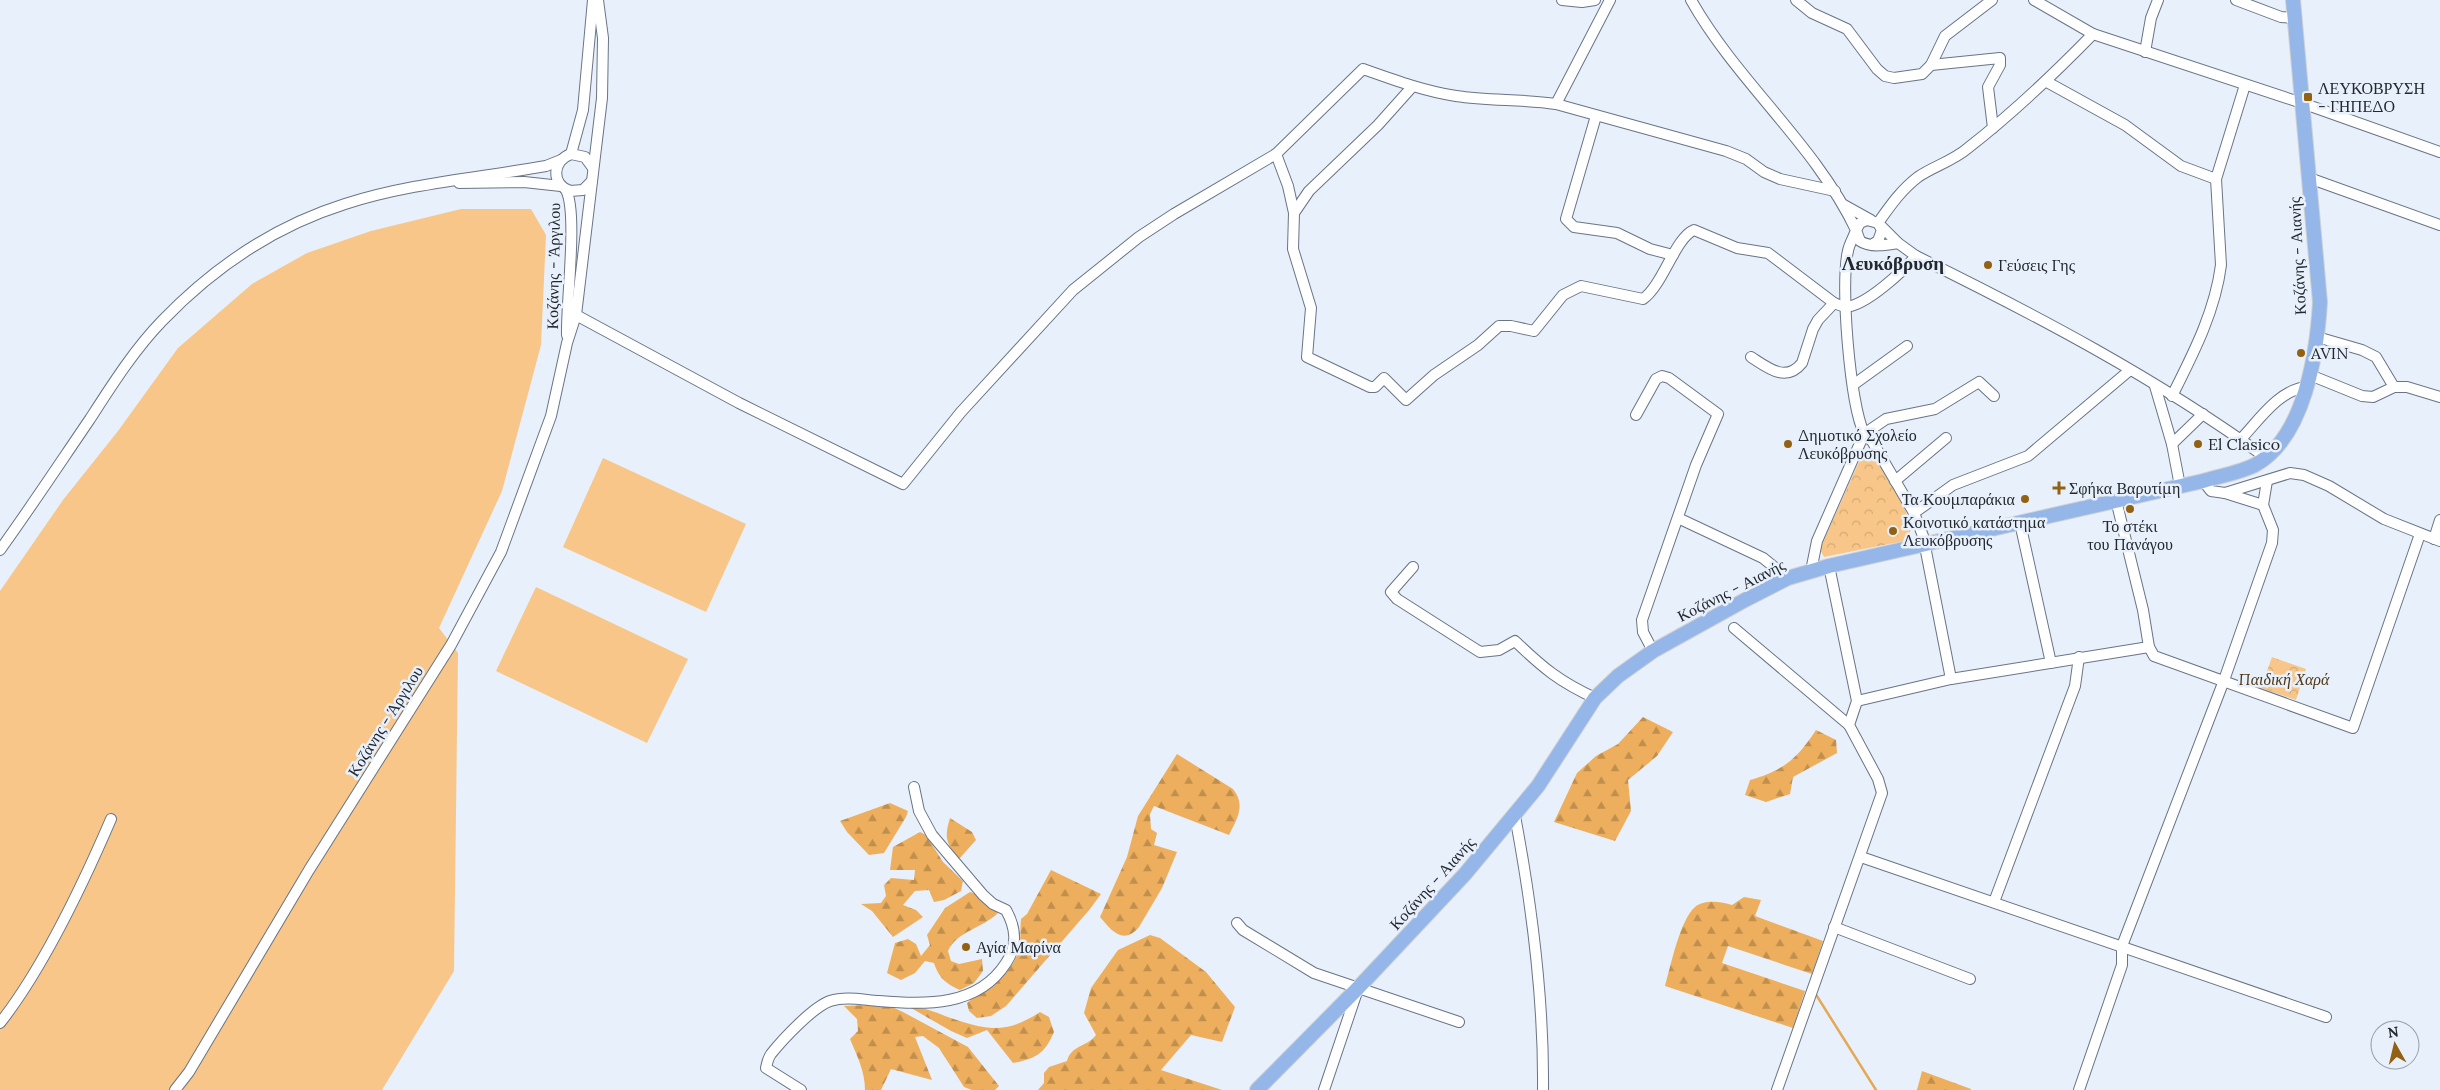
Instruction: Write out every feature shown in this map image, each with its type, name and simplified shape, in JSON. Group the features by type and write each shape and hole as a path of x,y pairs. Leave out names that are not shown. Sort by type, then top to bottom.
{"main road":[{"name":"Κοζάνης - Αιανής","path":"1257,1090 1358,988 1466,874 1538,786 1595,698 1618,676 1653,651 1788,578 1811,570 2203,481 2242,471 2265,457 2282,438 2291,423 2308,381 2317,338 2319,281 2293,0"}],"street":[{"name":"Κοζάνης - Άργιλου","path":"567,344 572,218 570,197 556,173 566,157 583,110 593,0"},
{"name":"Κοζάνης - Άργιλου","path":"175,1090 189,1072 391,739 451,645 501,552 551,416 567,344 576,315 593,168 598,142 603,77 603,38 598,0"},
{"path":"1562,0 1582,2 1596,0"},
{"path":"1556,104 1610,0"},
{"path":"1691,0 1726,53 1794,134 1835,191 1844,205 1860,241 1869,245"},
{"path":"1796,0 1812,13 1847,29 1885,76 1894,78 1922,74 1932,65 1945,36 1992,0"},
{"path":"2034,0 2092,34 2302,103 2440,152"},
{"path":"2145,52 2158,0"},
{"path":"2236,0 2281,17 2294,18"},
{"path":"1951,680 1926,545 1914,513 1872,441 1864,434 1854,385 1846,307 1848,250 1856,230 1863,221 1874,221 1902,190 1920,176 1955,159 1993,128 2047,82 2092,34"},
{"path":"1932,65 2000,58 2000,65 1988,87 1993,128"},
{"path":"576,315 739,403 903,484 961,412 1073,290 1139,237 1174,214 1276,154 1363,69 1412,87 1456,96 1530,100 1556,104 1726,151 1746,159 1764,172 1780,179 1835,191"},
{"path":"2047,82 2125,125 2181,166 2216,179"},
{"path":"2172,396 2204,328 2219,278 2216,179 2245,85"},
{"path":"1294,213 1309,191 1378,125 1412,87"},
{"path":"1596,116 1566,219 1574,227 1618,233 1650,249 1673,255"},
{"path":"1276,154 1288,186 1294,213 1293,248 1311,308 1307,357 1370,387 1375,387 1384,378 1406,400 1434,376 1478,345 1499,326 1511,326 1534,331 1562,295 1581,286 1643,299 1654,289 1673,255 1686,236 1694,230 1737,248 1768,253 1834,303 1846,307 1866,298 1887,284 1900,274 1916,256"},
{"path":"0,550 131,360 161,322 198,287 259,242 299,221 372,196 546,166 566,157 585,157 593,168"},
{"path":"2309,178 2440,225"},
{"name":"Κοζάνης - Άργιλου","path":"564,188 579,191 586,188 592,181"},
{"path":"445,182 471,184 524,182 564,188"},
{"path":"1844,205 1874,221 1898,243 1916,256 2062,331 2130,370 2203,414 2265,457"},
{"path":"1869,245 1880,238 1882,230 1874,221"},
{"path":"1851,243 1869,245 1898,243"},
{"path":"1751,357 1776,373 1784,374 1798,369 1818,320 1834,303"},
{"path":"2317,338 2362,350 2376,357 2394,387"},
{"path":"1854,385 1907,346"},
{"path":"1914,513 1953,485 2028,456 2130,370"},
{"path":"1636,415 1656,380 1662,376 1669,378 1718,414 1701,452 1642,620 1643,632 1653,651"},
{"path":"2241,440 2282,397 2308,381 2362,396 2373,397 2394,387 2419,390 2440,397"},
{"path":"1811,570 1817,541 1864,434 1886,419 1935,409 1979,382 1994,396"},
{"path":"2155,386 2172,444 2180,486"},
{"path":"2172,444 2203,414"},
{"path":"1895,481 1946,438"},
{"path":"2225,493 2290,473 2304,475 2329,486 2384,519 2437,540 2440,520"},
{"path":"2203,481 2211,491 2225,493 2263,505"},
{"path":"2079,1090 2122,965 2122,946 2223,682 2272,543 2273,530 2263,505 2267,481"},
{"path":"2116,500 2143,610 2149,647 2154,656 2353,728 2420,534"},
{"path":"1678,518 1763,558 1788,578"},
{"path":"2020,523 2050,663"},
{"path":"1828,566 1857,701 1849,725"},
{"path":"1414,567 1391,592 1397,599 1480,652 1499,650 1515,641 1550,674 1595,698"},
{"path":"1734,628 1849,725 1878,780 1882,793 1777,1090"},
{"path":"1857,701 1951,680 2149,647"},
{"path":"1994,902 2075,686 2080,657"},
{"path":"801,1090 766,1068 770,1056 819,1007 842,999 919,1004 959,999 976,992 991,981 1011,955 1015,945 1014,931 1006,910 993,904 983,895 932,835 919,811 914,787"},
{"path":"1515,816 1537,965 1543,1049 1543,1090"},
{"path":"0,1023 18,998 43,956 89,868 111,818"},
{"path":"1860,857 2326,1017"},
{"path":"1237,923 1243,930 1287,959 1314,973 1459,1022"},
{"path":"1834,927 1970,978"},
{"path":"1324,1090 1358,988"}],"green space":[{"path":"461,209 531,209 546,235 541,345 502,491 439,628 458,653 454,971 382,1090 0,1090 0,591 63,500 118,431 178,348 252,284 307,253 371,231"},
{"path":"1868,450 1872,451 1901,501 1910,521 1910,533 1904,541 1824,557 1820,549 1863,453"},
{"path":"603,458 746,524 706,612 563,547"},
{"path":"536,587 688,659 647,743 496,671"},
{"name":"Παιδική Χαρά","path":"2272,657 2306,669 2296,700 2261,688"},
{"path":"1643,717 1673,732 1657,756 1628,780 1631,811 1615,841 1554,822 1577,773 1596,756 1618,744"},
{"path":"1816,730 1836,740 1837,753 1793,777 1790,794 1766,802 1745,795 1750,780 1772,772 1789,762 1802,749"},
{"path":"1177,754 1233,789 1239,801 1239,812 1229,835 1154,806 1150,814 1151,829 1157,833 1154,845 1177,852 1162,888 1139,927 1133,933 1123,936 1108,927 1100,917 1127,857 1138,816"},
{"path":"890,803 908,811 906,817 884,853 869,855 847,832 840,821"},
{"path":"950,818 972,832 976,840 959,859 947,840"},
{"path":"920,832 926,835 943,862 963,881 961,891 944,900 934,902 929,890 915,891 903,905 916,910 923,917 893,937 872,911 861,904 881,903 886,896 884,885 891,878 914,880 915,870 890,870 893,847"},
{"path":"1051,870 1101,894 1006,1006 991,1016 977,1018 969,1011 967,1003 1000,978 1013,963 1020,943 1021,919 1027,914"},
{"path":"970,892 979,895 998,913 964,934 952,944 948,951 951,961 959,964 982,959 983,971 974,983 960,990 943,979 934,963 925,961 915,973 901,980 887,973 895,943 908,939 916,944 921,956 930,945 927,935 945,908"},
{"path":"1744,897 1761,900 1755,916 1823,941 1812,974 1728,946 1722,963 1805,991 1793,1028 1665,986 1680,932 1695,907 1708,902 1732,905"},
{"path":"1150,935 1160,938 1206,972 1235,1007 1222,1042 1191,1035 1161,1070 1222,1090 1038,1090 1044,1083 1044,1073 1049,1067 1067,1061 1072,1052 1096,1035 1084,1013 1091,988 1118,950"},
{"path":"844,1006 892,1007 968,1047 999,1086 995,1090 972,1090 964,1087 939,1048 923,1036 915,1037 932,1080 891,1069 881,1090 865,1090 862,1070 850,1039 858,1031 857,1019"},
{"path":"911,1008 933,1011 971,1024 993,1028 1015,1025 1040,1012 1049,1017 1054,1032 1047,1045 1039,1054 1013,1063 987,1030 967,1038"},
{"path":"1922,1071 1971,1089 1971,1090 1917,1090"}],"waterway":[{"path":"1815,993 1876,1090"}],"place":[{"name":"ΛΕΥΚΟΒΡΥΣΗ - ΓΗΠΕΔΟ","path":"2308,97"},
{"name":"Γεύσεις Γης","path":"1988,265"},
{"name":"AVIN","path":"2301,353"},
{"name":"Δημοτικό Σχολείο Λευκόβρυσης","path":"1788,444"},
{"name":"El Clasico","path":"2198,444"},
{"name":"Σφήκα Βαρυτίμη","path":"2059,488"},
{"name":"Τα Κουμπαράκια","path":"2025,499"},
{"name":"Το στέκι του Πανάγου","path":"2130,509"},
{"name":"Κοινοτικό κατάστημα Λευκόβρυσης","path":"1893,531"},
{"name":"Αγία Μαρίνα","path":"966,947"}],"district":[{"name":"Λευκόβρυση","path":"1893,263"}]}
